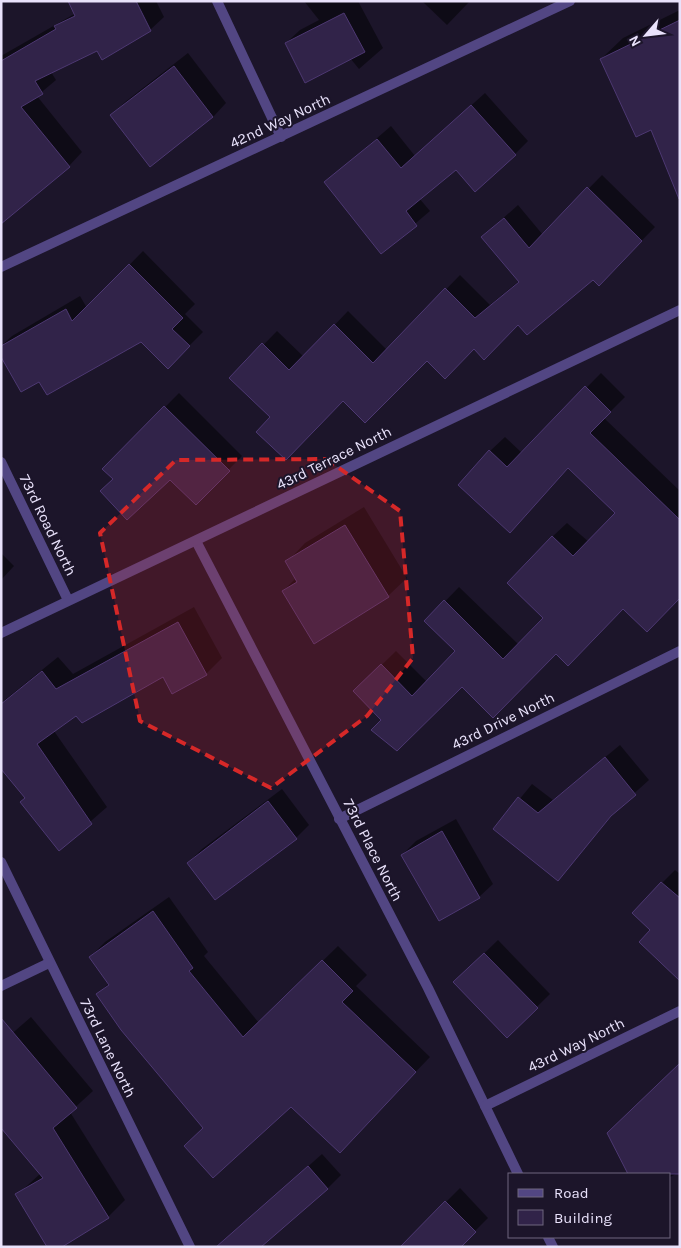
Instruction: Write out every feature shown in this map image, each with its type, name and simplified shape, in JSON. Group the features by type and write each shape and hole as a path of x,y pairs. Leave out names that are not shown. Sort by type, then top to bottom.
{"street":[{"path":"217,1 281,137"},
{"name":"42nd Way North","path":"1,267 570,1"},
{"name":"43rd Terrace North","path":"1,633 680,310"},
{"name":"73rd Road North","path":"1,462 68,600"},
{"name":"73rd Place North","path":"196,541 428,988 518,1173"},
{"name":"43rd Drive North","path":"340,818 680,651"},
{"name":"73rd Lane North","path":"1,862 190,1247"},
{"path":"1,986 49,963"},
{"name":"43rd Way North","path":"484,1106 680,1011"}],"highlighted area":[{"path":"326,459 400,511 413,658 367,716 271,788 140,721 100,533 176,460"}],"building":[{"path":"68,1 136,1 151,31 102,60 97,51 35,81 43,94 21,107 70,167 1,224 1,61 56,29 54,26 75,16"},
{"path":"344,13 365,52 305,83 285,43"},
{"path":"680,20 679,199 651,130 636,137 600,59"},
{"path":"174,66 213,117 150,167 110,115"},
{"path":"471,105 516,155 475,192 456,170 406,211 417,226 381,254 324,182 377,139 401,168"},
{"path":"587,187 642,241 599,286 593,280 527,335 518,325 484,360 474,349 445,379 427,361 365,423 343,401 286,460 256,432 270,417 229,378 262,343 289,370 334,324 373,363 445,288 475,318 519,282 481,237 504,218 529,248"},
{"path":"129,264 183,318 172,329 190,346 168,369 141,342 47,395 39,382 21,392 1,357 1,346 66,309 72,321"},
{"path":"585,386 611,412 590,433 680,520 680,598 647,632 623,609 568,666 556,654 493,718 462,687 397,751 371,730 381,720 353,691 381,664 412,696 455,651 424,621 444,600 503,659 543,618 507,583 552,536 573,556 615,513 568,468 510,533 458,485 489,450 507,467"},
{"path":"164,406 230,471 196,505 170,480 127,520 100,491 113,479 102,469"},
{"path":"345,525 389,597 314,644 282,591 297,582 285,561"},
{"path":"178,622 207,675 172,694 163,677 82,723 76,716 37,744 92,824 59,851 20,802 25,798 1,769 1,704 42,671 56,689"},
{"path":"605,757 636,795 611,816 558,881 493,829 518,797 538,813"},
{"path":"268,801 297,839 215,900 187,863"},
{"path":"442,831 480,898 439,921 401,855"},
{"path":"661,882 680,898 680,981 639,942 650,930 632,913"},
{"path":"153,911 193,968 189,971 243,1037 322,960 353,991 342,1002 416,1072 340,1153 291,1107 213,1178 184,1146 203,1128 121,1030 96,994 109,985 89,957"},
{"path":"484,953 538,1008 507,1038 453,982"},
{"path":"1,1018 77,1108 53,1128 109,1218 62,1247 47,1247 15,1194 43,1178 1,1128"},
{"path":"680,1063 680,1174 627,1173 607,1133"},
{"path":"308,1166 328,1189 261,1247 216,1247"},
{"path":"445,1201 476,1232 461,1247 400,1247"}]}
